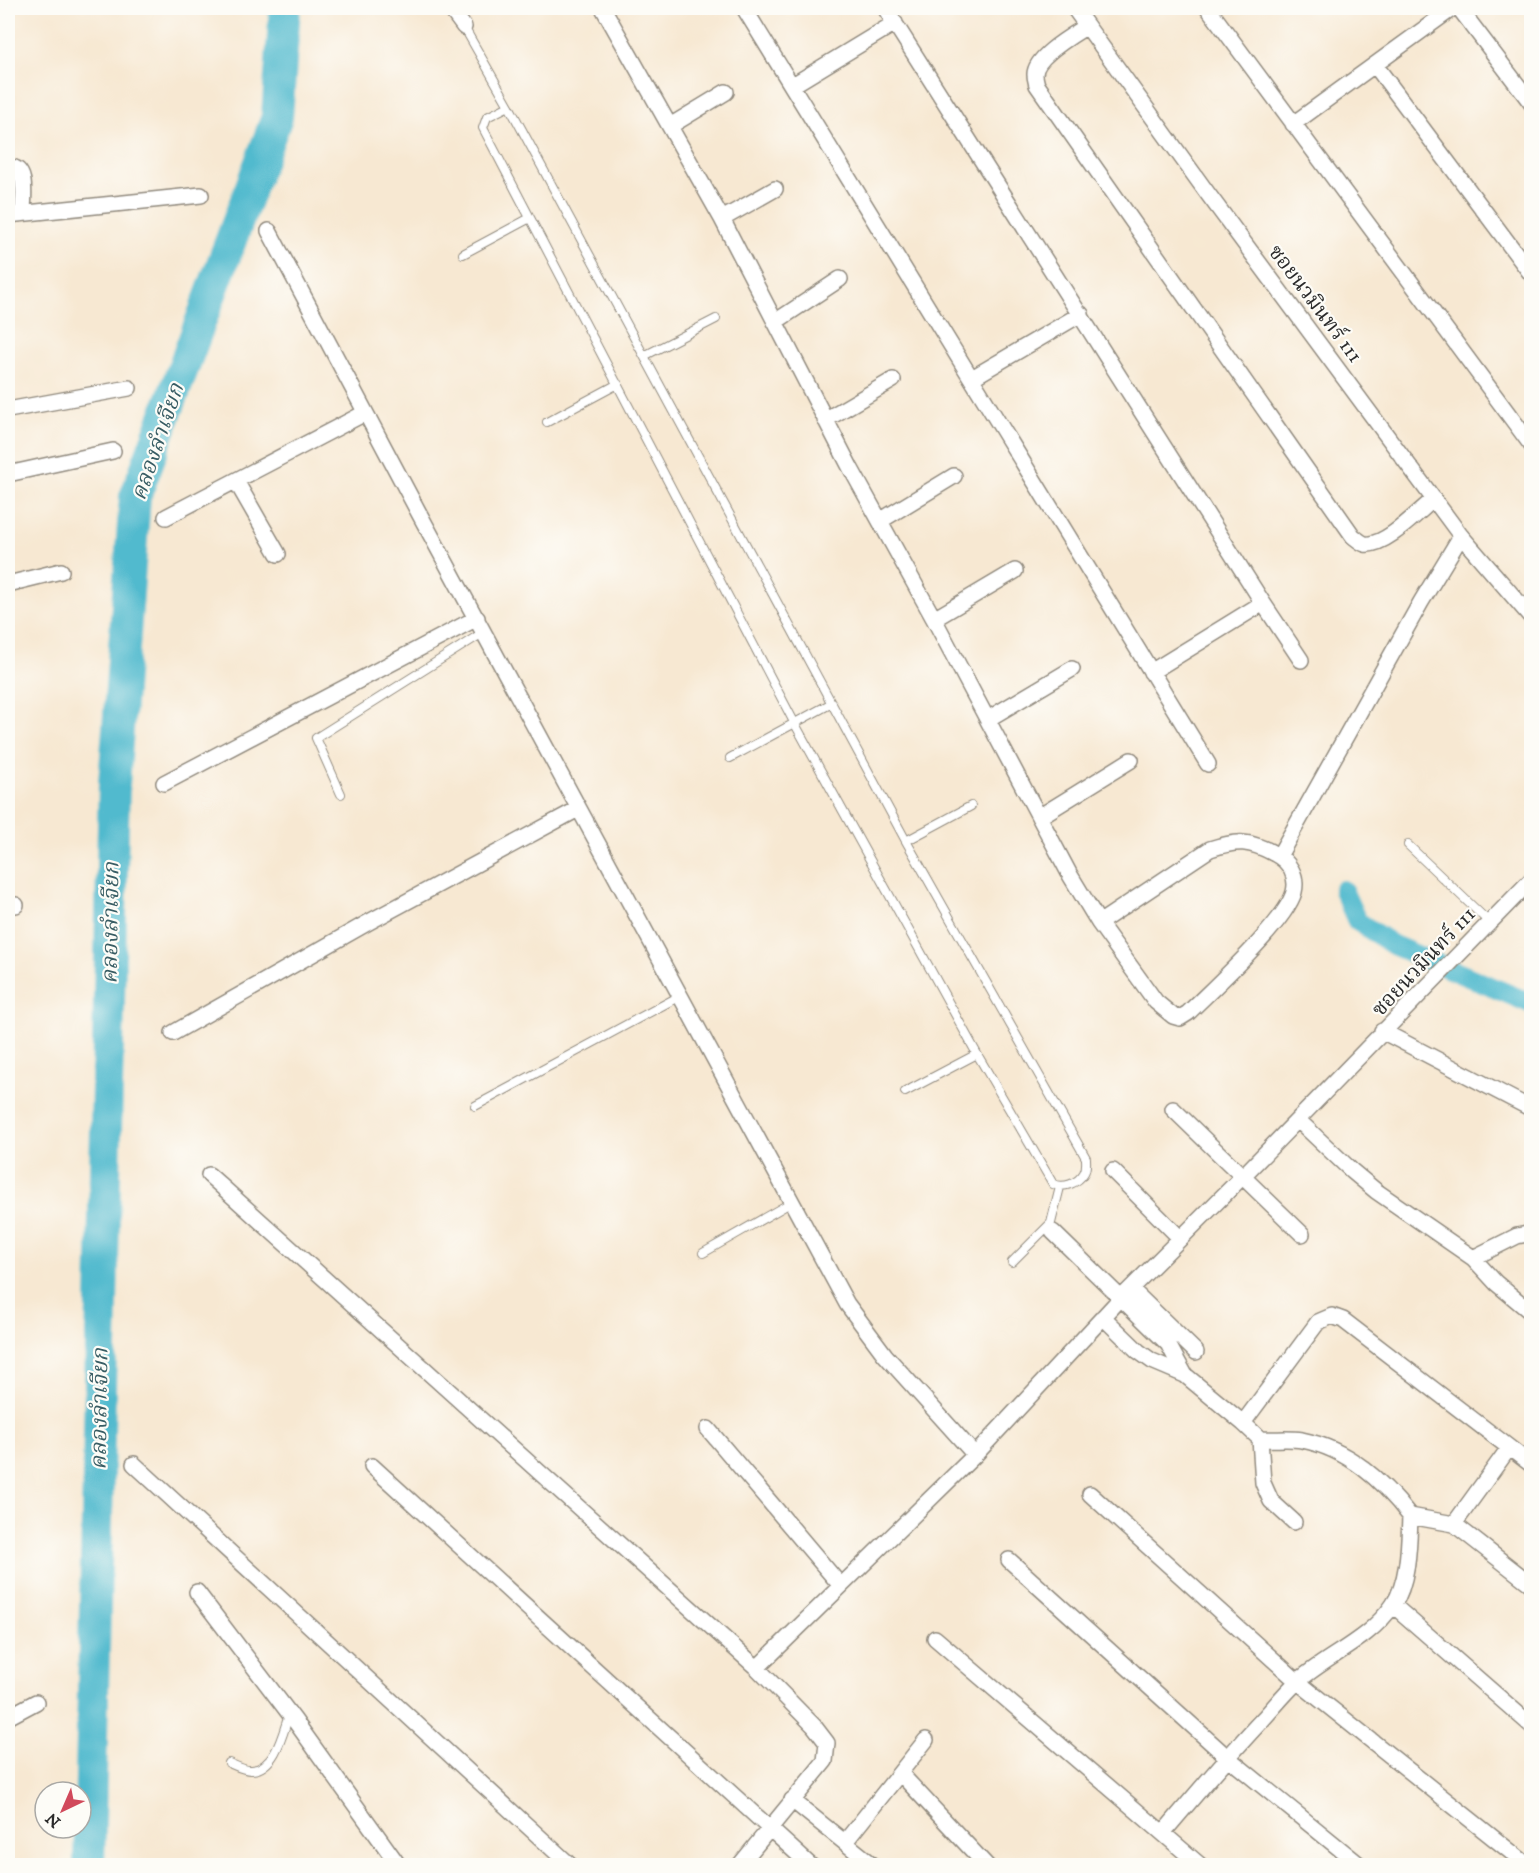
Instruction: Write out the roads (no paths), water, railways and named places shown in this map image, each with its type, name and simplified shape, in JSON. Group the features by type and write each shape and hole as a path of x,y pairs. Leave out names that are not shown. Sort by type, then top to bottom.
{"street":[{"path":"450,8 464,27"},
{"path":"603,8 722,219 825,420 988,719 1038,817 1099,923 1156,1002 1173,1016 1180,1018 1188,1013 1255,945 1286,908 1293,895 1294,876 1279,856 1261,846 1244,841 1229,843 1210,849 1099,923"},
{"path":"744,8 1208,764"},
{"path":"885,8 1301,660"},
{"name":"ซอยนวมินทร์ 111","path":"1074,8 1208,194 1461,536 1532,618"},
{"path":"1208,8 1532,446"},
{"path":"1293,124 1454,8"},
{"path":"1459,8 1532,105"},
{"path":"793,85 895,23"},
{"path":"1087,26 1045,56 1037,66 1035,74 1037,85 1353,536 1363,544 1374,543 1385,538 1434,499"},
{"path":"1375,65 1532,275"},
{"path":"670,126 726,92"},
{"path":"8,167 14,166 20,170 23,177 15,214 201,195"},
{"path":"722,219 776,189"},
{"path":"269,231 578,809 847,1304 885,1355 975,1455"},
{"path":"775,322 840,279"},
{"path":"972,378 1081,314"},
{"path":"825,420 894,380"},
{"path":"8,410 129,388"},
{"path":"166,517 365,413"},
{"path":"8,474 113,450"},
{"path":"880,521 954,476"},
{"path":"236,481 278,554"},
{"path":"1279,856 1421,602 1461,536"},
{"path":"934,619 1015,571"},
{"path":"8,584 61,572"},
{"path":"1151,672 1263,603"},
{"path":"164,783 480,625"},
{"path":"988,719 1072,669"},
{"path":"1038,817 1131,760"},
{"path":"172,1033 369,922 578,809"},
{"name":"ซอยนวมินทร์ 111","path":"1532,879 1382,1031 1532,1109"},
{"path":"757,1668 975,1455 1103,1317 1298,1120 1382,1031"},
{"path":"1173,1109 1302,1234"},
{"path":"1298,1120 1376,1191 1473,1258 1496,1283 1532,1314"},
{"path":"1113,1171 1180,1238"},
{"path":"209,1175 757,1668 814,1726 827,1743 825,1761 739,1866"},
{"path":"1053,1232 1196,1352"},
{"path":"1473,1258 1517,1236 1532,1233"},
{"path":"1126,1294 1168,1344 1185,1375"},
{"path":"1243,1423 1318,1322 1332,1316 1343,1320 1532,1465"},
{"path":"1103,1317 1138,1351 1152,1361 1185,1375 1260,1440 1263,1483 1271,1501 1294,1522"},
{"path":"708,1429 841,1586"},
{"path":"1163,1833 1227,1757 1298,1682 1366,1634 1393,1605 1399,1594 1406,1569 1410,1516 1399,1501 1356,1461 1331,1448 1300,1440 1260,1440"},
{"path":"1454,1524 1509,1448"},
{"path":"134,1464 571,1866"},
{"path":"372,1466 811,1866"},
{"path":"1090,1494 1298,1682 1526,1864"},
{"path":"1410,1516 1454,1524 1532,1585"},
{"path":"1009,1560 1227,1757 1361,1866"},
{"path":"197,1592 290,1714 399,1866"},
{"path":"1393,1605 1532,1726"},
{"path":"935,1638 1201,1866"},
{"path":"8,1717 36,1702"},
{"path":"845,1842 926,1740"},
{"path":"900,1773 987,1866"},
{"path":"792,1800 874,1866"}],"lane":[{"path":"464,27 508,106 644,356 906,841 1086,1158 1084,1173 1078,1179 1060,1187 1053,1184 977,1054 795,724 483,128 487,117 508,106"},
{"path":"463,254 530,218"},
{"path":"644,356 716,319"},
{"path":"547,422 618,384"},
{"path":"340,794 316,738 480,625"},
{"path":"730,758 832,704"},
{"path":"906,841 971,806"},
{"path":"1408,845 1489,922"},
{"path":"476,1106 680,996"},
{"path":"905,1092 977,1054"},
{"path":"1012,1262 1051,1223 1060,1187"},
{"path":"704,1253 792,1202"},
{"path":"229,1764 251,1771 263,1766 276,1751 290,1714"}],"waterway":[{"name":"คลองลำเจียก","path":"89,1866 114,784 135,497 277,117 285,8"},
{"path":"1343,890 1357,921 1393,945 1532,1004"}]}
